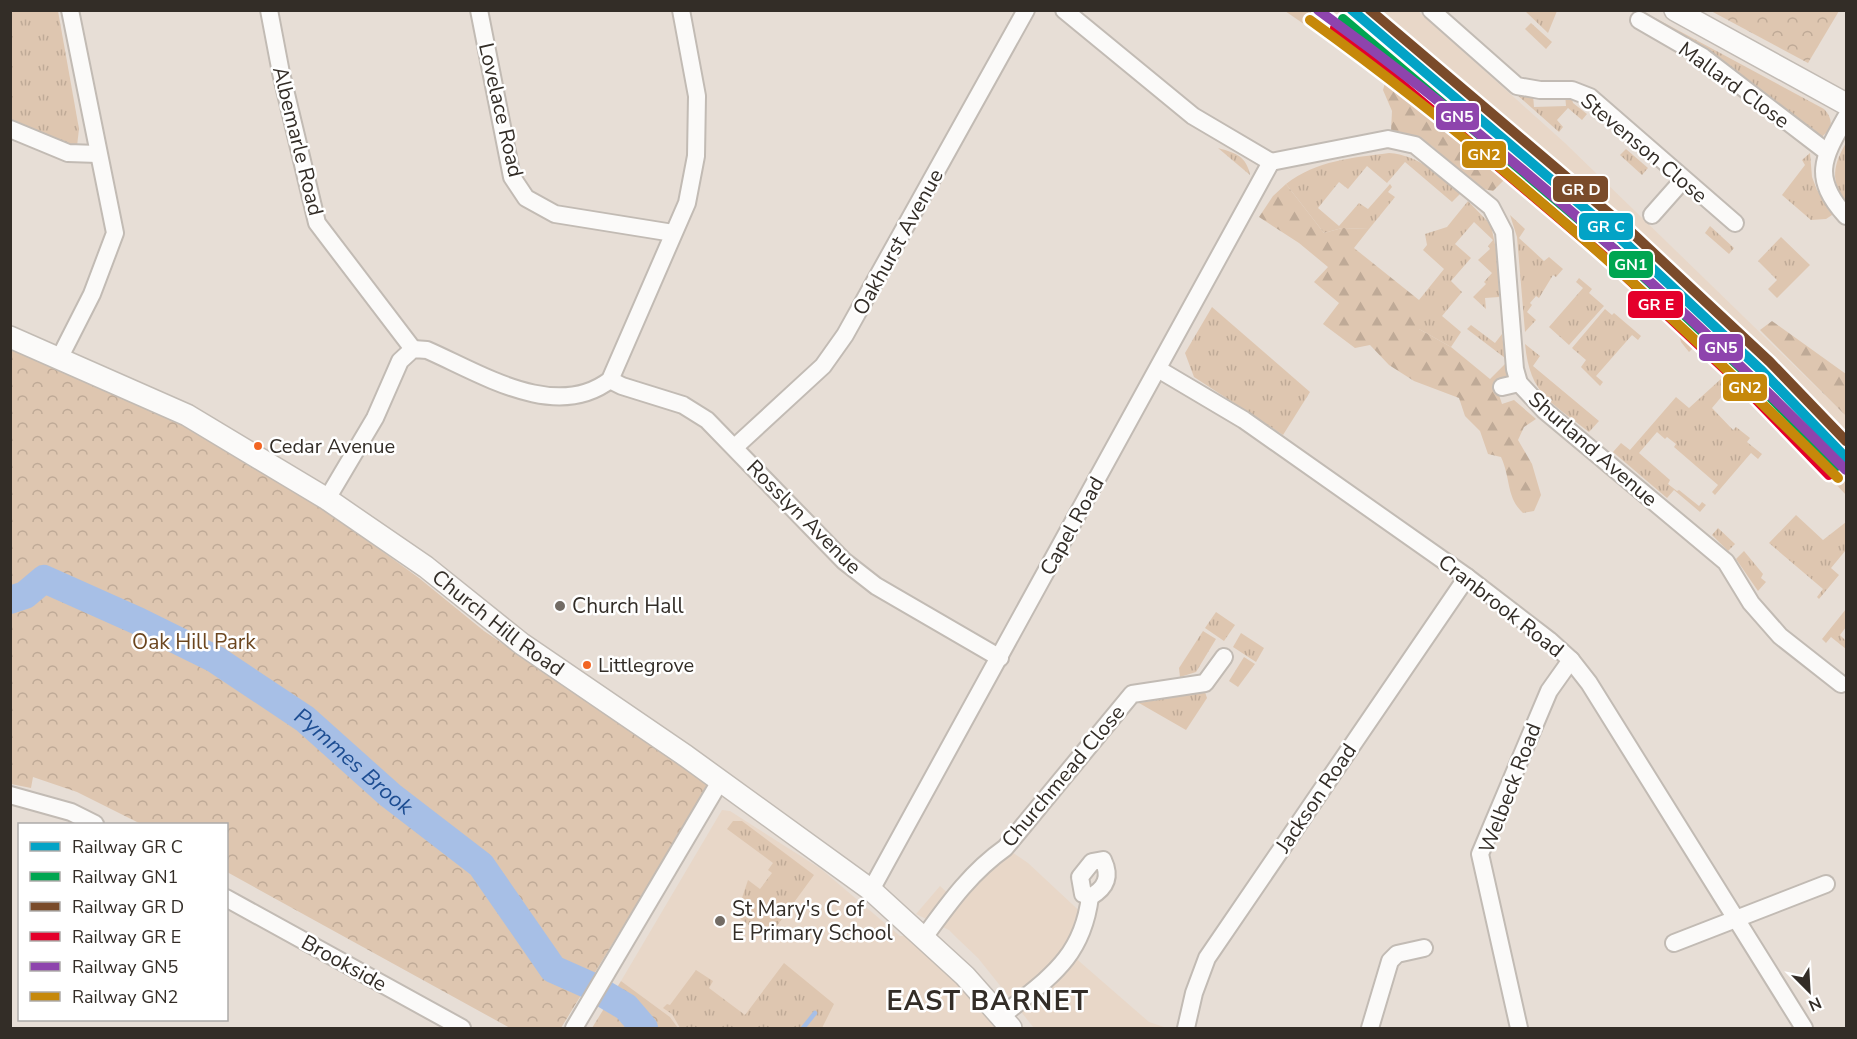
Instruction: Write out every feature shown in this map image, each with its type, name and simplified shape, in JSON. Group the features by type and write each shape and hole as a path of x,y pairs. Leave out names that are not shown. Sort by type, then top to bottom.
{"street":[{"path":"60,357 92,294 115,233 70,10"},
{"name":"Albemarle Road","path":"269,10 281,74 316,223 413,349"},
{"name":"Lovelace Road","path":"479,10 512,177 526,198 555,214 673,233"},
{"path":"327,499 375,418 400,361 413,349 427,350 524,393 545,396 587,392 610,380 687,203 696,156 697,96 681,10"},
{"name":"Oakhurst Avenue","path":"735,447 823,366 846,335 1026,10"},
{"path":"1064,10 1193,116 1217,133 1271,162"},
{"name":"Stevenson Close","path":"1431,10 1517,86 1540,90 1572,90 1590,97 1735,223"},
{"path":"1675,10 1846,104"},
{"name":"Mallard Close","path":"1639,20 1703,57 1827,152"},
{"path":"1846,117 1827,152 1823,171 1825,187 1846,216"},
{"path":"10,129 68,153 98,154"},
{"name":"Shurland Avenue","path":"1271,162 1388,139 1415,145 1491,207 1504,231 1515,369 1519,383 1544,410 1726,562 1751,603 1780,636 1841,684"},
{"name":"Capel Road","path":"871,890 1271,162"},
{"path":"1652,215 1683,180"},
{"name":"Church Hill Road","path":"10,338 60,357 187,414 327,499 426,567 522,644 686,756 719,783 871,890 925,936 1007,1022 1025,997 1071,956 1087,918 1090,897"},
{"name":"Cranbrook Road","path":"1158,369 1244,420 1467,577 1571,660 1589,682 1804,1029"},
{"name":"Rosslyn Avenue","path":"610,380 683,405 707,420 844,561 876,586 1000,658"},
{"path":"1502,387 1519,383"},
{"name":"Jackson Road","path":"1186,1029 1194,993 1207,958 1467,577"},
{"name":"Churchmead Close","path":"925,936 957,892 986,861 1005,848 1132,694 1206,683 1224,657"},
{"name":"Welbeck Road","path":"1519,1029 1480,854 1549,691 1571,660"},
{"path":"574,1029 719,783"},
{"path":"10,795 71,812 91,823"},
{"path":"1674,943 1826,884"},
{"name":"Brookside","path":"228,899 462,1029"},
{"path":"1370,1029 1390,961 1397,954 1424,948"}],"shaded area":[{"path":"1309,11 1418,11 1565,143 1846,416 1846,481 1636,274 1409,82"},
{"path":"722,810 730,811 821,869 900,936 925,936 1011,1028 678,1028 670,1017 621,981"},
{"path":"1006,848 1028,863 1087,918 1072,955 1149,1022 1167,1028 1034,1028 978,958 949,930 916,914 940,886 954,899"}],"green space":[{"path":"1839,10 1808,63 1711,11"},
{"path":"13,11 58,11 79,129 77,146 70,148 11,123 11,14"},
{"path":"1285,11 1310,11 1383,65 1314,31"},
{"path":"1525,11 1557,11 1548,33"},
{"path":"1646,13 1824,109 1831,121 1830,128 1820,138 1651,21"},
{"path":"1531,23 1552,42 1546,49 1525,29"},
{"path":"1389,68 1636,274 1846,481 1846,495 1817,464 1722,378 1724,372 1696,345 1689,352 1681,342 1679,334 1507,177 1493,191 1479,188 1432,146 1391,131 1392,111 1383,90"},
{"path":"1507,86 1533,95 1534,107 1566,106 1565,94 1571,95 1573,103 1587,114 1582,120 1568,108 1557,120 1563,127 1559,132"},
{"path":"1846,143 1846,201 1837,187 1835,172"},
{"path":"1218,148 1243,159 1250,175"},
{"path":"1626,149 1648,168 1642,175 1620,155"},
{"path":"1389,153 1419,162 1460,194 1452,202 1405,162 1387,183 1367,166 1348,189 1339,182 1318,208 1339,226 1359,203 1368,209 1390,184 1392,187 1388,192 1395,197 1369,229 1342,228 1324,233 1286,184 1310,170 1335,161"},
{"path":"1810,153 1812,177 1817,190 1835,213 1826,219 1811,220 1782,195 1805,165 1802,160"},
{"path":"1286,184 1324,233 1342,228 1369,229 1354,248 1419,300 1419,329 1451,347 1490,379 1505,364 1507,377 1497,389 1502,404 1514,400 1536,419 1524,427 1518,440 1532,464 1541,495 1534,511 1523,513 1514,501 1501,457 1488,454 1480,431 1465,416 1459,398 1414,381 1389,365 1370,345 1355,348 1323,324 1339,303 1314,282 1328,267 1299,243 1259,217 1273,196"},
{"path":"1468,201 1491,225 1498,259 1499,297 1485,298 1486,309 1473,297 1486,284 1484,282 1492,273 1478,260 1490,249 1488,246 1493,240 1474,222 1455,244 1471,258 1451,281 1462,292 1442,316 1461,332 1451,347 1419,329 1419,300 1444,269 1423,250 1427,245 1425,234 1447,227"},
{"path":"1510,215 1525,229 1519,238 1544,261 1549,257 1563,269 1556,277 1553,275 1539,298 1536,296 1530,303 1532,305 1527,312 1536,320 1525,332 1517,237"},
{"path":"1710,226 1734,248 1729,254 1705,233"},
{"path":"1781,237 1810,265 1777,298 1768,289 1777,280 1758,261"},
{"path":"1579,278 1592,289 1589,293 1604,306 1569,345 1549,327 1583,288 1576,282"},
{"path":"1212,307 1310,392 1283,435 1194,377 1185,353"},
{"path":"1605,309 1612,315 1614,313 1641,336 1638,340 1632,335 1596,376 1603,382 1600,386 1581,367 1586,360 1572,348"},
{"path":"1772,321 1846,374 1846,416 1760,330"},
{"path":"1471,325 1495,343 1502,334 1505,358 1467,329"},
{"path":"1525,344 1540,356 1533,366 1599,421 1589,432 1554,405 1538,387 1532,375"},
{"name":"Oak Hill Park","path":"10,349 173,420 316,503 419,578 484,631 710,784 561,1028 510,1028 228,873 228,823 139,823 77,792 33,777 31,788 11,784"},
{"path":"1722,378 1739,392 1731,401 1723,395 1712,408 1733,430 1736,427 1750,438 1747,442 1762,454 1758,459 1751,453 1715,495 1712,492 1718,485 1674,447 1676,444 1667,437 1665,439 1657,432 1639,453 1670,480 1668,484 1677,491 1679,490 1699,506 1702,502 1706,505 1700,512 1674,490 1667,498 1613,452 1621,443 1630,450 1676,397 1689,408"},
{"path":"1796,515 1823,540 1846,522 1846,550 1831,568 1839,575 1819,599 1817,597 1823,589 1769,543"},
{"path":"1718,528 1735,544 1728,551 1712,535"},
{"path":"1744,551 1763,574 1761,578 1766,582 1758,591 1736,559"},
{"path":"1846,609 1846,627 1840,635 1846,641 1846,649 1831,637 1826,643 1822,639"},
{"path":"1216,612 1235,625 1224,641 1205,628"},
{"path":"1203,631 1216,639 1196,672 1180,677 1179,668"},
{"path":"1241,633 1264,648 1256,662 1233,647"},
{"path":"1244,657 1255,664 1238,687 1229,681"},
{"path":"1205,692 1207,698 1186,730 1139,703"},
{"path":"733,821 742,821 814,875 768,938 736,916 748,880 760,889 772,873 768,870 773,863 727,829"},
{"path":"784,963 834,1004 822,1028 680,1028 672,1014 663,1008 667,1004 670,1005 696,970 713,981 709,988 745,1015"},
{"path":"621,981 670,1017 678,1028 592,1028"}],"waterway":[{"name":"Pymmes Brook","path":"10,600 25,595 44,579 215,659 305,719 390,795 481,865 553,969 589,985 626,1007 644,1028"},
{"path":"803,1028 815,1013"}],"transit line":[{"path":"1352,10 1622,240 1762,371 1846,458"},
{"path":"1370,10 1630,231 1770,362 1846,441"},
{"path":"1335,28 1606,258 1745,388 1829,475"}],"rail line":[{"name":"GN5","path":"1318,10 1457,116 1591,229 1721,347 1846,470"},
{"name":"GN1","path":"1343,19 1614,249 1754,380 1837,466"},
{"name":"GN2","path":"1310,20 1449,126 1583,238 1712,356 1838,478"}],"place":[{"name":"Cedar Avenue","path":"258,446"},
{"name":"Church Hall","path":"560,606"},
{"name":"Littlegrove","path":"587,665"},
{"name":"St Mary's C of E Primary School","path":"720,921"}],"district":[{"name":"EAST BARNET","path":"988,1001"}]}
